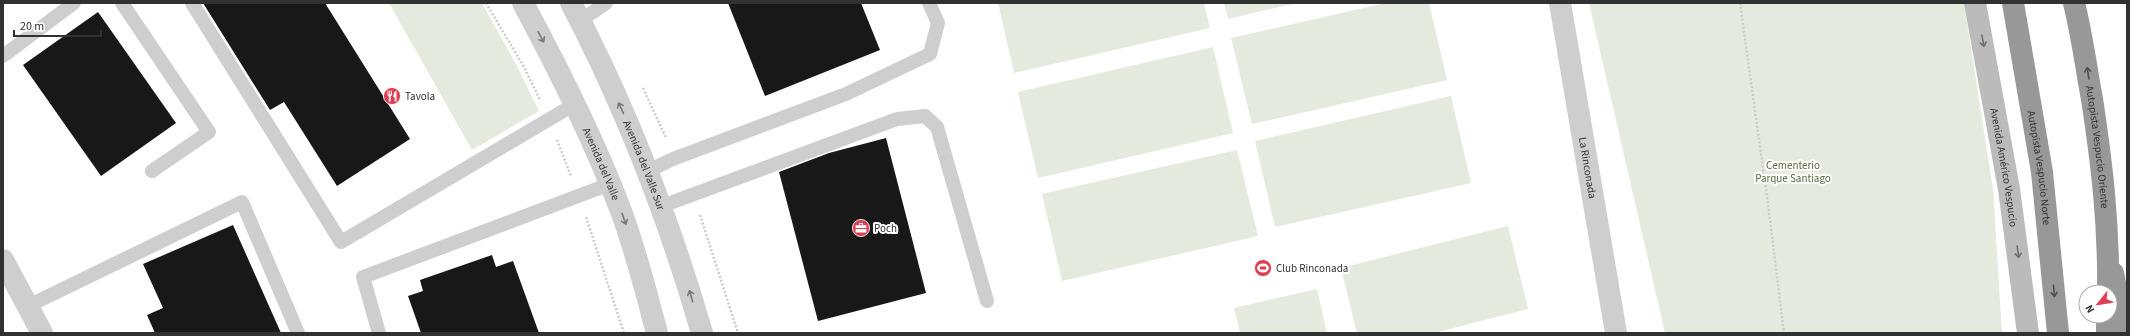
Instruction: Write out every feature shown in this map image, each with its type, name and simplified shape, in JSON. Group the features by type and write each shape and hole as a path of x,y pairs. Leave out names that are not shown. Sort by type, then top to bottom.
{"highway":[{"name":"Autopista Vespucio Norte","path":"2013,3 2042,172 2058,333"},
{"name":"Autopista Vespucio Oriente","path":"2074,3 2080,27 2104,174 2109,250 2108,284"},
{"path":"2109,250 2125,333"}],"street":[{"name":"Avenida del Valle","path":"522,3 575,104 610,184 635,250 657,333"},
{"name":"La Rinconada","path":"1560,3 1616,333"},
{"name":"Avenida Américo Vespucio","path":"1975,3 2009,188 2028,333"},
{"name":"Avenida del Valle Sur","path":"575,12 607,76 662,206 684,271 702,333"},
{"path":"6,268 42,333"}],"lane":[{"path":"3,56 74,3"},
{"path":"122,3 209,132 152,171"},
{"path":"192,3 342,242 575,104"},
{"path":"575,12 606,3"},
{"path":"648,171 673,159 846,94 930,54 938,23 930,3"},
{"path":"662,206 897,118 925,116 937,127 987,301"},
{"path":"379,333 363,277 610,184"},
{"path":"28,306 242,202 298,333"}],"path":[{"path":"486,3 524,67 549,120 578,196 624,333"},
{"path":"1740,3 1784,333"}],"green space":[{"path":"389,3 482,3 517,66 539,111 472,150"},
{"path":"998,3 1204,3 1210,28 1014,73"},
{"path":"1224,3 1297,3 1228,19"},
{"path":"1386,3 1429,3 1447,80 1252,124 1231,38"},
{"name":"Cementerio Parque Santiago","path":"1589,3 1964,3 1993,189 2002,333 1665,333"},
{"path":"1213,47 1233,133 1038,178 1018,92"},
{"path":"1451,96 1471,183 1275,227 1255,141"},
{"path":"1237,150 1258,236 1062,281 1042,194"},
{"path":"1508,226 1528,309 1434,333 1357,333 1341,268"},
{"path":"1317,289 1327,333 1240,333 1234,308"}],"building":[{"path":"203,3 325,3 410,139 337,186 284,102 270,110"},
{"path":"728,3 861,3 880,50 765,96"},
{"path":"98,12 176,123 101,176 23,65"},
{"path":"886,138 926,293 818,321 779,172 829,153"},
{"path":"233,225 281,333 155,333 147,315 163,308 143,264"},
{"path":"492,255 496,267 513,261 539,333 421,333 408,296 423,291 420,280"}],"place":[{"name":"Tavola","path":"392,96"},
{"name":"Poch","path":"861,228"},
{"name":"Club Rinconada","path":"1263,268"}]}
